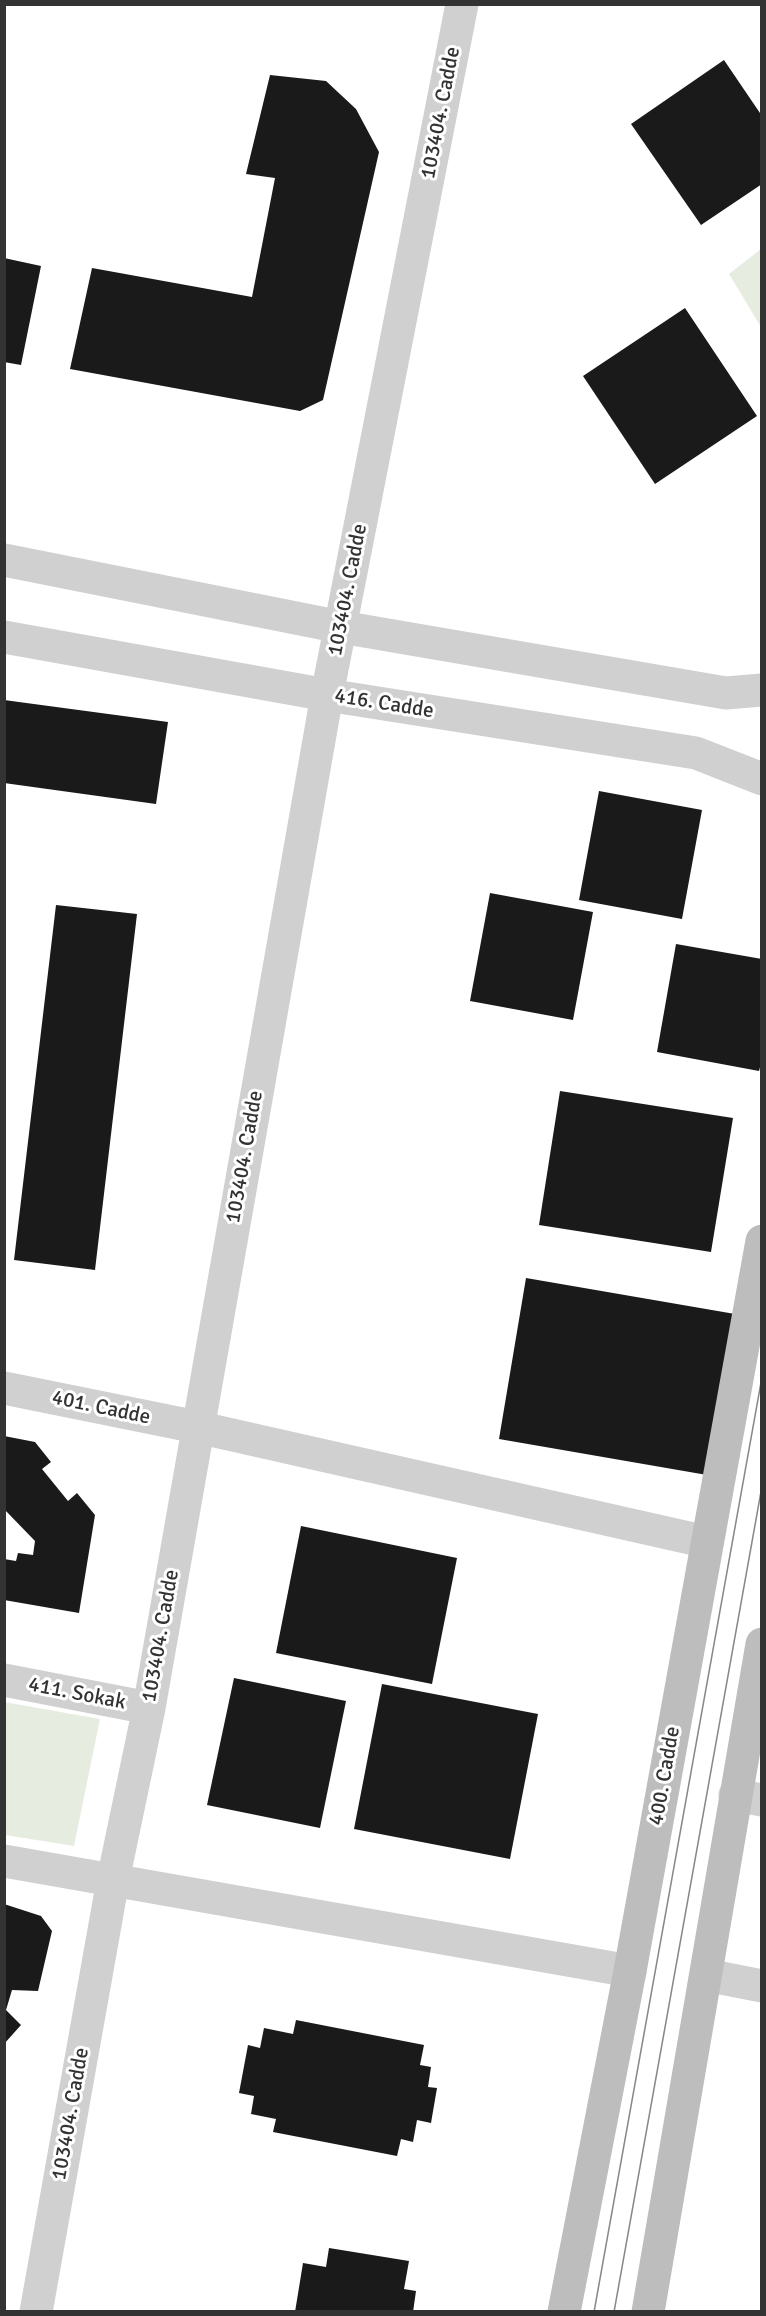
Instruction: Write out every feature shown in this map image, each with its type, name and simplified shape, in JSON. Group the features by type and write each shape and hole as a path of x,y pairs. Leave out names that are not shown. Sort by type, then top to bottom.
{"main road":[{"name":"400. Cadde","path":"564,2312 630,1971 762,1241"},
{"path":"648,2312 706,1975 748,1798 762,1644"}],"street":[{"name":"103404. Cadde","path":"36,2312 113,1880 149,1708 327,695 462,4"},
{"path":"4,560 341,627 726,693 762,690"},
{"name":"416. Cadde","path":"4,637 327,695 696,753 762,778"},
{"name":"401. Cadde","path":"4,1388 198,1427 707,1542"},
{"name":"411. Sokak","path":"4,1680 149,1708"},
{"path":"4,1862 630,1971"},
{"path":"706,1975 762,1986"}],"shaded area":[{"path":"761,249 761,327 729,274"},
{"path":"4,1702 100,1719 74,1846 5,1835"}],"building":[{"path":"724,60 762,116 762,184 701,225 631,124"},
{"path":"270,75 326,81 356,109 379,152 323,400 300,411 70,369 92,268 252,297 275,178 246,174"},
{"path":"4,258 41,266 21,365 4,362"},
{"path":"685,308 757,416 655,484 583,376"},
{"path":"4,700 168,722 156,804 4,783"},
{"path":"599,791 702,810 682,919 579,900"},
{"path":"490,893 593,912 573,1020 470,1001"},
{"path":"56,905 137,914 95,1270 14,1260"},
{"path":"676,944 762,959 762,1060 759,1071 657,1052"},
{"path":"560,1091 733,1118 711,1252 539,1225"},
{"path":"526,1278 735,1314 707,1475 499,1439"},
{"path":"4,1436 35,1442 51,1462 42,1469 68,1501 77,1493 95,1515 79,1613 4,1600 4,1559 16,1561 18,1553 33,1555 35,1541 4,1509"},
{"path":"301,1526 457,1558 432,1684 276,1653"},
{"path":"234,1678 346,1701 320,1828 207,1805"},
{"path":"382,1684 538,1714 510,1859 354,1829"},
{"path":"4,1904 41,1916 52,1931 38,1991 12,1990 6,2010 21,2025 4,2044"},
{"path":"296,2020 424,2045 420,2065 431,2067 428,2087 437,2088 431,2123 417,2120 413,2142 401,2139 397,2156 273,2132 276,2119 251,2114 254,2096 239,2093 248,2045 260,2048 264,2028 293,2034"},
{"path":"329,2248 409,2261 404,2289 416,2291 413,2312 295,2312 303,2263 326,2267"}],"tram line":[{"path":"594,2312 762,1377"},
{"path":"614,2312 762,1486"}]}
